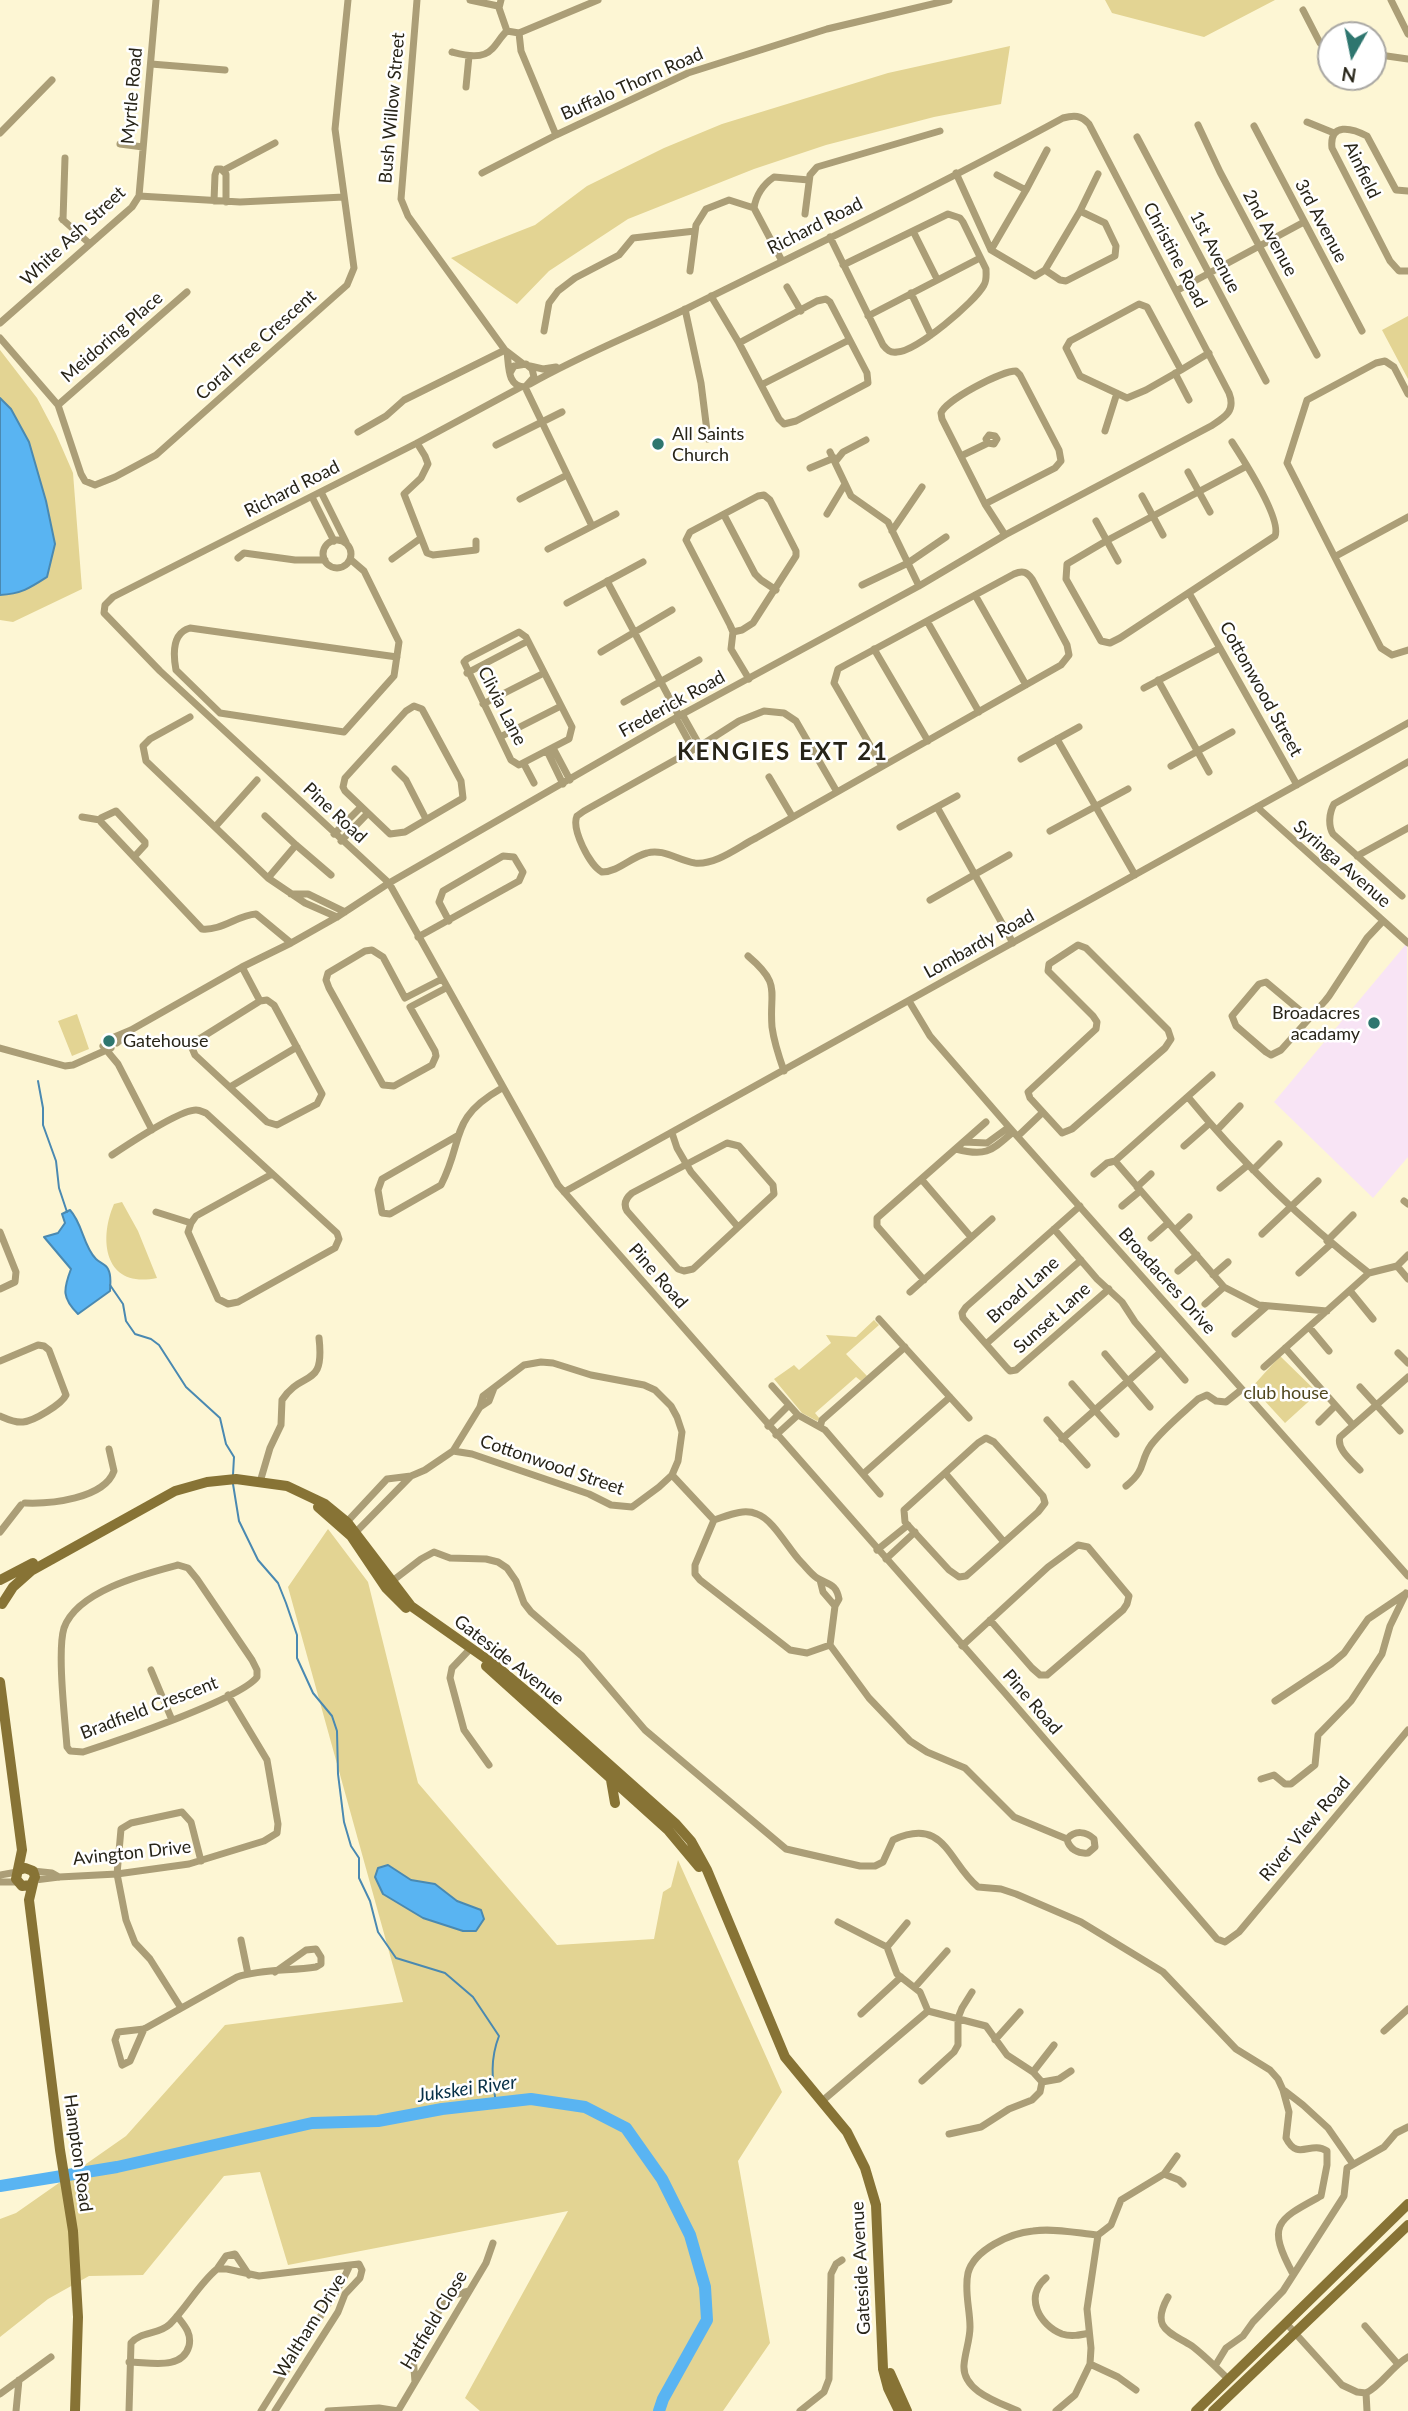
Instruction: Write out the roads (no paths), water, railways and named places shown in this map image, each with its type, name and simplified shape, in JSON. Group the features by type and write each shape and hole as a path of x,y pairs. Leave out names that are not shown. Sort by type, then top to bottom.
{"street":[{"name":"Myrtle Road","path":"139,196 156,0"},
{"name":"Coral Tree Crescent","path":"0,338 58,405 85,481 95,485 156,454 350,281 354,268 335,129 348,0"},
{"name":"Bush Willow Street","path":"417,0 401,199 408,216 506,351 526,364"},
{"path":"470,0 500,3 508,31"},
{"path":"508,31 519,33 598,0"},
{"name":"Buffalo Thorn Road","path":"519,33 521,51 556,135 688,73 827,29 949,0"},
{"path":"1391,0 1408,34"},
{"path":"1303,10 1317,36"},
{"path":"452,52 469,56 489,52 508,31"},
{"path":"466,87 469,56"},
{"path":"1387,56 1408,59"},
{"path":"151,64 225,69"},
{"path":"0,133 52,80"},
{"name":"Richard Road","path":"104,613 105,605 113,597 417,443 562,366 712,296 1063,118 1082,117"},
{"name":"Christine Road","path":"1082,117 1094,134 1209,353 1231,398 1230,411"},
{"path":"1307,122 1334,133"},
{"name":"2nd Avenue","path":"1198,125 1317,355"},
{"name":"3rd Avenue","path":"1254,126 1362,331"},
{"name":"Ainfield","path":"1408,191 1396,190 1367,135 1345,128 1334,133 1331,139 1332,148 1390,261 1399,271 1408,271"},
{"path":"805,214 809,180 813,171 822,164 875,152 940,131"},
{"path":"482,173 556,135"},
{"name":"1st Avenue","path":"1137,137 1266,381"},
{"path":"214,201 217,169 224,170 275,143"},
{"path":"120,144 144,147"},
{"path":"991,250 1047,150"},
{"path":"65,158 61,218 90,244"},
{"path":"224,170 226,202"},
{"path":"956,173 991,250 1030,274 1042,273 1066,281 1115,256 1116,246 1105,223 1080,211"},
{"path":"1042,273 1080,211 1098,174"},
{"path":"998,175 1026,190"},
{"path":"754,208 761,189 774,177 809,180"},
{"name":"White Ash Street","path":"0,323 132,207 139,196 226,202 344,197"},
{"path":"690,271 695,231 702,213 715,203 729,200 754,208 782,261"},
{"path":"830,237 843,265 868,316 883,345 891,351 901,352 943,327 984,286 986,269 961,220 950,214 843,265"},
{"path":"1175,291 1304,222"},
{"path":"544,331 549,303 558,291 575,278 619,255 633,238 695,231"},
{"path":"914,231 937,279"},
{"path":"868,316 980,258"},
{"path":"787,287 801,311"},
{"name":"Meidoring Place","path":"58,405 187,292"},
{"path":"911,293 931,335"},
{"path":"712,296 781,422 796,422 868,383 867,373 829,300 822,299 739,343"},
{"path":"1189,400 1178,371 1147,307 1139,304 1070,341 1066,348 1080,376 1127,398 1132,397 1178,371 1209,353"},
{"path":"685,309 701,383 708,439"},
{"path":"761,385 849,340"},
{"path":"358,432 386,416 404,400 506,351"},
{"name":"Bush Willow Street","path":"506,351 510,375"},
{"path":"1408,394 1391,363 1380,361 1316,394 1305,403 1288,456 1288,467 1381,648 1392,655 1408,650"},
{"path":"501,397 514,366 526,364 534,377 525,386"},
{"name":"Richard Road","path":"526,364 543,369 562,366"},
{"path":"985,504 1055,468 1061,461 1061,454 1018,372 1013,370 948,402 942,409 942,419 985,504 1005,535"},
{"path":"510,375 514,384 525,386"},
{"path":"525,386 592,526"},
{"path":"1105,431 1117,393"},
{"name":"Frederick Road","path":"0,1048 65,1066 97,1055 131,1030 337,917 389,883 679,716 919,586 1005,535 1211,426 1230,411"},
{"path":"496,445 562,412"},
{"path":"810,468 866,440"},
{"path":"1232,442 1247,466 1275,521 1276,534 1120,638 1110,643 1101,641 1066,579 1067,564 1247,466"},
{"path":"417,443 428,464 421,478 404,494 427,553 433,555 476,550 476,541"},
{"path":"961,456 988,443"},
{"path":"833,457 851,496 888,522 919,586"},
{"path":"1188,471 1210,512"},
{"path":"520,499 567,475"},
{"path":"827,514 845,484"},
{"path":"892,531 922,487"},
{"path":"238,558 244,553 295,561 325,560 336,568 345,566 350,559 351,550 321,492"},
{"path":"733,632 748,628 793,564 796,551 770,500 764,495 690,532 686,540 733,632 731,649 749,679"},
{"path":"1142,496 1163,535"},
{"path":"312,497 334,541"},
{"path":"548,549 616,514"},
{"path":"723,515 755,573 776,590"},
{"path":"1336,556 1408,517"},
{"path":"1096,522 1118,561"},
{"path":"862,585 908,563 946,537"},
{"path":"392,559 421,538"},
{"path":"325,560 326,546 334,541 346,543"},
{"path":"350,559 363,571 399,642 397,657 394,676 344,732 220,713 175,667 176,638 182,631 190,628 397,657"},
{"path":"567,603 643,562"},
{"path":"837,792 799,725 784,713 769,711 752,714 577,816 574,821 598,871 607,872 650,852 663,853 693,863 711,861 837,792 1061,665 1069,655 1067,645 1027,573 1020,571 841,666 835,673 834,680 881,766"},
{"path":"607,581 696,748"},
{"name":"Cottonwood Street","path":"1189,593 1297,785"},
{"path":"975,595 1026,685"},
{"path":"601,652 672,610"},
{"name":"Pine Road","path":"104,613 160,671 389,883 550,1174 564,1192 1213,1936 1222,1942"},
{"path":"927,621 979,712"},
{"name":"Clivia Lane","path":"519,632 528,641 572,727 572,733 569,739 524,764 515,764 467,673 464,660 519,632"},
{"path":"467,673 528,641"},
{"path":"1144,688 1220,648"},
{"path":"874,649 928,741"},
{"path":"624,702 699,660"},
{"path":"483,705 544,673"},
{"path":"1158,680 1209,772"},
{"path":"417,706 422,709 461,781 463,792 460,800 426,819 405,832 394,834 386,831 343,787 345,778 406,711 417,706"},
{"path":"500,737 561,706"},
{"path":"190,718 150,739 144,746 146,761 268,878 305,903 337,917"},
{"name":"Lombardy Road","path":"564,1192 673,1136 784,1071 1408,723"},
{"path":"1021,759 1079,727"},
{"path":"1171,766 1232,732"},
{"path":"1057,739 1135,875"},
{"name":"Clivia Lane","path":"550,749 566,782"},
{"path":"1402,896 1331,832 1332,807 1408,762"},
{"path":"524,764 534,783"},
{"path":"396,769 406,780 426,819"},
{"path":"769,777 792,816"},
{"path":"215,827 257,780"},
{"path":"1050,831 1128,789"},
{"path":"900,827 957,796"},
{"path":"334,834 361,807"},
{"path":"937,807 1013,943"},
{"name":"Syringa Avenue","path":"1257,807 1407,940"},
{"path":"100,820 116,811 145,843 134,857"},
{"path":"341,841 368,813"},
{"path":"265,816 331,875"},
{"path":"82,817 100,820 202,929 213,929 246,915 256,914 291,943"},
{"path":"1357,856 1408,828"},
{"path":"120,842 133,830"},
{"path":"268,878 296,845"},
{"path":"930,900 1009,855"},
{"path":"418,937 449,921 522,879 523,872 514,857 503,856 443,891 439,902 449,921"},
{"path":"290,894 308,894 345,912"},
{"path":"1309,1018 1266,982 1259,984 1232,1016 1236,1026 1266,1052 1273,1055 1281,1050 1329,996 1367,938 1383,920"},
{"path":"1081,945 1168,1030 1171,1039 1165,1048 1072,1129 1065,1133 1059,1131 1042,1113 1029,1097 1029,1089 1090,1035 1097,1024 1093,1016 1048,971 1047,965 1081,945"},
{"path":"372,950 383,957 405,998 436,1056 432,1065 394,1086 386,1086 328,988 326,977 351,959 372,950"},
{"path":"748,956 764,971 771,985 772,1027 784,1071"},
{"path":"242,967 260,1001"},
{"path":"405,998 442,979"},
{"path":"410,1007 446,988"},
{"path":"267,1000 274,1005 322,1091 317,1104 280,1124 273,1125 193,1051 193,1044 260,1001 267,1000"},
{"name":"Broadacres Drive","path":"909,1001 930,1036 1013,1132 1408,1576"},
{"path":"112,1042 118,1064 152,1130"},
{"path":"230,1087 297,1047"},
{"path":"1094,1174 1107,1163 1115,1161 1212,1075"},
{"path":"457,1136 382,1179 378,1190 382,1213 390,1214 441,1185 457,1136 474,1107 502,1088"},
{"path":"1188,1097 1290,1208 1329,1243 1369,1273"},
{"path":"1217,1130 1240,1106"},
{"path":"112,1155 152,1130 193,1110 202,1111 272,1174 337,1233 335,1248 237,1302 228,1304 218,1299 188,1232 191,1223 196,1216 272,1174"},
{"path":"956,1149 986,1152 1042,1113"},
{"path":"924,1280 876,1222 877,1218 986,1122"},
{"path":"1184,1146 1210,1123"},
{"path":"964,1142 987,1143 1013,1132"},
{"path":"673,1136 686,1163 738,1227"},
{"path":"732,1143 739,1146 774,1188 772,1197 738,1227 693,1269 684,1271 674,1266 627,1212 624,1205 632,1193 722,1145 732,1143"},
{"path":"1220,1188 1279,1144"},
{"path":"1115,1161 1224,1287 1244,1299 1267,1306 1327,1311"},
{"path":"1122,1206 1151,1174"},
{"path":"922,1180 971,1237"},
{"path":"1262,1234 1318,1181"},
{"name":"Sunset Lane","path":"1054,1229 1108,1289 1016,1370 1010,1371 963,1318 963,1311 1054,1229 1080,1206"},
{"path":"156,1212 191,1223"},
{"path":"1299,1273 1353,1215"},
{"path":"1175,1230 1189,1217"},
{"path":"910,1292 992,1219"},
{"path":"1151,1238 1168,1223"},
{"path":"0,1232 16,1274 15,1282 0,1289"},
{"path":"1178,1271 1197,1255"},
{"path":"1264,1367 1369,1273 1397,1266 1408,1255"},
{"name":"Broad Lane","path":"986,1344 1081,1260"},
{"path":"1213,1275 1228,1262"},
{"path":"1397,1266 1408,1279"},
{"path":"1205,1304 1224,1287"},
{"path":"1108,1289 1126,1307 1135,1322 1185,1380"},
{"path":"1350,1292 1373,1319"},
{"path":"1235,1334 1267,1306"},
{"path":"879,1319 969,1418"},
{"path":"1310,1327 1329,1351"},
{"path":"260,1482 270,1448 281,1425 282,1400 294,1388 314,1376 319,1369 322,1358 319,1338"},
{"path":"0,1361 38,1345 44,1346 50,1350 66,1395 58,1405 27,1422 16,1422 0,1416"},
{"path":"820,1427 822,1420 905,1347"},
{"path":"1285,1348 1353,1425"},
{"path":"1062,1439 1161,1352"},
{"path":"1398,1353 1408,1363"},
{"path":"1105,1354 1150,1407"},
{"path":"344,1524 387,1479 411,1476 453,1451 480,1407 483,1396 524,1364 541,1362 649,1387 659,1394 671,1406 682,1430 678,1461 671,1475 714,1520"},
{"path":"1360,1470 1338,1442 1342,1434 1408,1377"},
{"path":"1072,1384 1116,1434"},
{"path":"772,1386 797,1415 825,1430 880,1494"},
{"path":"1360,1387 1400,1431"},
{"path":"1126,1486 1141,1472 1147,1452 1154,1442 1198,1399 1208,1395 1216,1401 1226,1402 1241,1390"},
{"path":"863,1474 950,1397"},
{"path":"768,1426 788,1406"},
{"path":"1319,1422 1335,1406"},
{"path":"776,1434 797,1415"},
{"path":"1046,1420 1087,1465"},
{"path":"989,1438 1045,1501 1044,1506 966,1576 960,1577 949,1570 908,1525 903,1517 906,1507 978,1443 989,1438"},
{"path":"0,1532 23,1504 76,1498 106,1483 114,1471 109,1450"},
{"name":"Cottonwood Street","path":"453,1451 472,1454 618,1507 635,1505 671,1475"},
{"path":"945,1474 1004,1542"},
{"path":"353,1534 411,1476"},
{"name":"Gateside Avenue","path":"1,1605 25,1575 175,1491 223,1480 260,1482 273,1485 314,1504 344,1524 411,1606 538,1701 676,1824 695,1849 707,1870 779,2047 792,2067 852,2139 862,2161 876,2206 884,2376 900,2411"},
{"path":"368,1498 379,1508"},
{"path":"714,1520 743,1512 760,1515 770,1523 801,1562 820,1580 826,1581 835,1589 839,1597 835,1606 830,1645 869,1698 911,1741 927,1752 965,1768 1014,1816 1067,1839"},
{"path":"714,1520 695,1565 695,1574 700,1580 793,1651 807,1653 830,1645"},
{"path":"877,1550 908,1525"},
{"path":"886,1559 915,1532"},
{"name":"Gateside Avenue","path":"353,1534 374,1571 397,1600 470,1650 676,1838 710,1881"},
{"name":"Gateside Avenue","path":"0,1580 84,1540"},
{"path":"962,1646 990,1620 1048,1567 1077,1545 1088,1547 1129,1596 1123,1610 1047,1675 1040,1675 1032,1668 990,1620"},
{"path":"391,1583 434,1552 450,1558 498,1562 507,1568 516,1581 524,1603 535,1617 582,1656 645,1730 779,1844 798,1852 875,1867 883,1861 893,1840 912,1835 931,1835 946,1846 978,1887 1001,1889 1044,1905 1115,1941 1163,1972 1236,2049 1270,2070 1283,2090 1289,2112 1286,2138 1288,2143 1296,2150 1318,2147 1327,2151 1321,2196 1297,2207 1285,2216 1280,2225 1283,2257 1293,2274"},
{"name":"Bradfield Crescent","path":"178,1565 188,1568 197,1579 257,1670 257,1676 251,1683 228,1695 172,1720 73,1753 68,1749 62,1645 64,1629 79,1606 90,1598 132,1578 178,1565"},
{"path":"1275,1701 1331,1664 1344,1653 1368,1619 1407,1592"},
{"path":"1261,1779 1274,1775 1285,1784 1294,1783 1313,1768 1317,1762 1317,1737 1322,1728 1354,1697 1383,1652 1389,1629 1407,1592"},
{"path":"470,1650 452,1668 450,1678 464,1730 489,1765"},
{"path":"151,1670 172,1720"},
{"path":"0,1682 22,1850 19,1877"},
{"name":"Avington Drive","path":"33,1876 52,1873 59,1877 117,1874 201,1861 270,1838 279,1831 267,1759 228,1695"},
{"name":"River View Road","path":"1222,1942 1228,1941 1239,1932 1408,1730"},
{"path":"611,1780 615,1804"},
{"path":"181,2008 150,1959 133,1940 122,1904 117,1874 120,1833 123,1827 176,1812 186,1814 190,1819 201,1861"},
{"path":"0,1875 19,1877 28,1886 33,1876 22,1850"},
{"path":"0,1882 19,1877 25,1867 33,1876"},
{"name":"Hampton Road","path":"29,1900 33,1876"},
{"name":"Hampton Road","path":"19,1877 29,1900 70,2210 78,2317 75,2411"},
{"path":"838,1922 887,1947 901,1977 922,1995 928,2011"},
{"path":"887,1947 907,1923"},
{"path":"241,1940 248,1974"},
{"path":"144,2029 130,2061 121,2064 116,2034 126,2030 144,2029 230,1981 248,1974 275,1972 316,1967 321,1964 321,1957 316,1949 306,1950 275,1972"},
{"path":"915,1987 947,1951"},
{"path":"860,2014 901,1977"},
{"path":"922,2081 954,2052 959,2039 958,2018 972,1992"},
{"path":"1384,2031 1408,2009"},
{"path":"821,2102 928,2011"},
{"path":"928,2011 986,2026 1007,2055 1033,2072 1042,2082"},
{"path":"995,2040 1020,2012"},
{"path":"1033,2072 1054,2045"},
{"path":"1042,2082 1059,2079 1071,2071"},
{"path":"948,2134 981,2127 1009,2109 1032,2101 1040,2092 1042,2082"},
{"path":"1283,2090 1328,2128 1353,2164"},
{"path":"1215,2366 1226,2348 1243,2336 1283,2291 1344,2196 1347,2168 1377,2151 1396,2133 1408,2127"},
{"path":"1018,2411 984,2395 966,2377 964,2364 970,2325 966,2284 974,2260 986,2250 1030,2231 1098,2235 1111,2225 1121,2200 1164,2174 1177,2156"},
{"path":"1164,2174 1179,2179 1182,2184"},
{"path":"1196,2411 1408,2204"},
{"path":"1213,2411 1408,2225"},
{"path":"1056,2411 1075,2395 1090,2364 1087,2302 1098,2235"},
{"name":"Hatfield Close","path":"398,2411 488,2258 493,2243"},
{"path":"129,2411 129,2347 133,2340 164,2329 226,2256 233,2253 238,2256 249,2275"},
{"path":"800,2411 824,2392 829,2379 831,2274 836,2264 842,2260"},
{"name":"Waltham Drive","path":"216,2269 249,2275 267,2275 359,2264 362,2270 345,2294 338,2312 320,2341 273,2411"},
{"name":"Waltham Drive","path":"263,2409 350,2265"},
{"path":"1046,2278 1037,2287 1034,2298 1034,2304 1043,2317 1059,2333 1075,2336 1089,2333"},
{"path":"415,2382 413,2356 446,2299 469,2291"},
{"path":"1168,2297 1163,2307 1162,2323 1165,2329 1176,2339 1192,2347 1229,2380"},
{"path":"329,2303 338,2312"},
{"path":"129,2362 172,2363 184,2356 190,2339 189,2333 177,2316"},
{"path":"1286,2323 1342,2385 1357,2392 1366,2393 1374,2388 1397,2363 1408,2357"},
{"path":"1365,2326 1397,2363"},
{"path":"309,2334 320,2341"},
{"path":"0,2394 51,2357"},
{"name":"Gateside Avenue","path":"883,2360 908,2411"},
{"path":"291,2362 302,2369"},
{"path":"1090,2364 1118,2377 1136,2390"},
{"path":"16,2411 19,2380"},
{"path":"1366,2393 1367,2411"},
{"path":"328,2411 379,2408 398,2411"},
{"path":"263,2409 273,2411"}],"water":[{"path":"0,398 11,409 29,442 55,544 47,577 25,590 0,595"},
{"path":"70,1210 92,1254 107,1267 110,1277 110,1291 78,1314 69,1303 66,1293 71,1269 44,1237 58,1233 65,1223 62,1214"},
{"path":"388,1865 411,1880 435,1884 457,1901 481,1910 484,1919 476,1931 463,1931 423,1918 383,1894 375,1877 378,1868"}],"waterway":[{"path":"38,1081 43,1125 56,1161 59,1188 67,1212"},
{"path":"110,1285 123,1304 126,1321 135,1334 151,1339 159,1345 186,1387 220,1418 226,1444 234,1457 233,1475"},
{"path":"233,1484 239,1521 258,1560 278,1583 297,1635 297,1658 313,1693 332,1716 337,1731 338,1774 344,1822 351,1846 359,1858 359,1878 370,1901 378,1932 396,1958 445,1973 473,1997 499,2036 493,2069 496,2103"},
{"name":"Jukskei River","path":"0,2186 117,2167 312,2123 378,2121 442,2109 531,2099 585,2107 626,2128 662,2179 690,2235 705,2287 707,2320 659,2411"}],"place":[{"name":"All Saints Church","path":"658,444"},
{"name":"Broadacres acadamy","path":"1374,1023"},
{"name":"Gatehouse","path":"109,1041"}],"district":[{"name":"KENGIES EXT 21","path":"783,752"}],"park label":[{"name":"club house","path":"1286,1393"}]}
